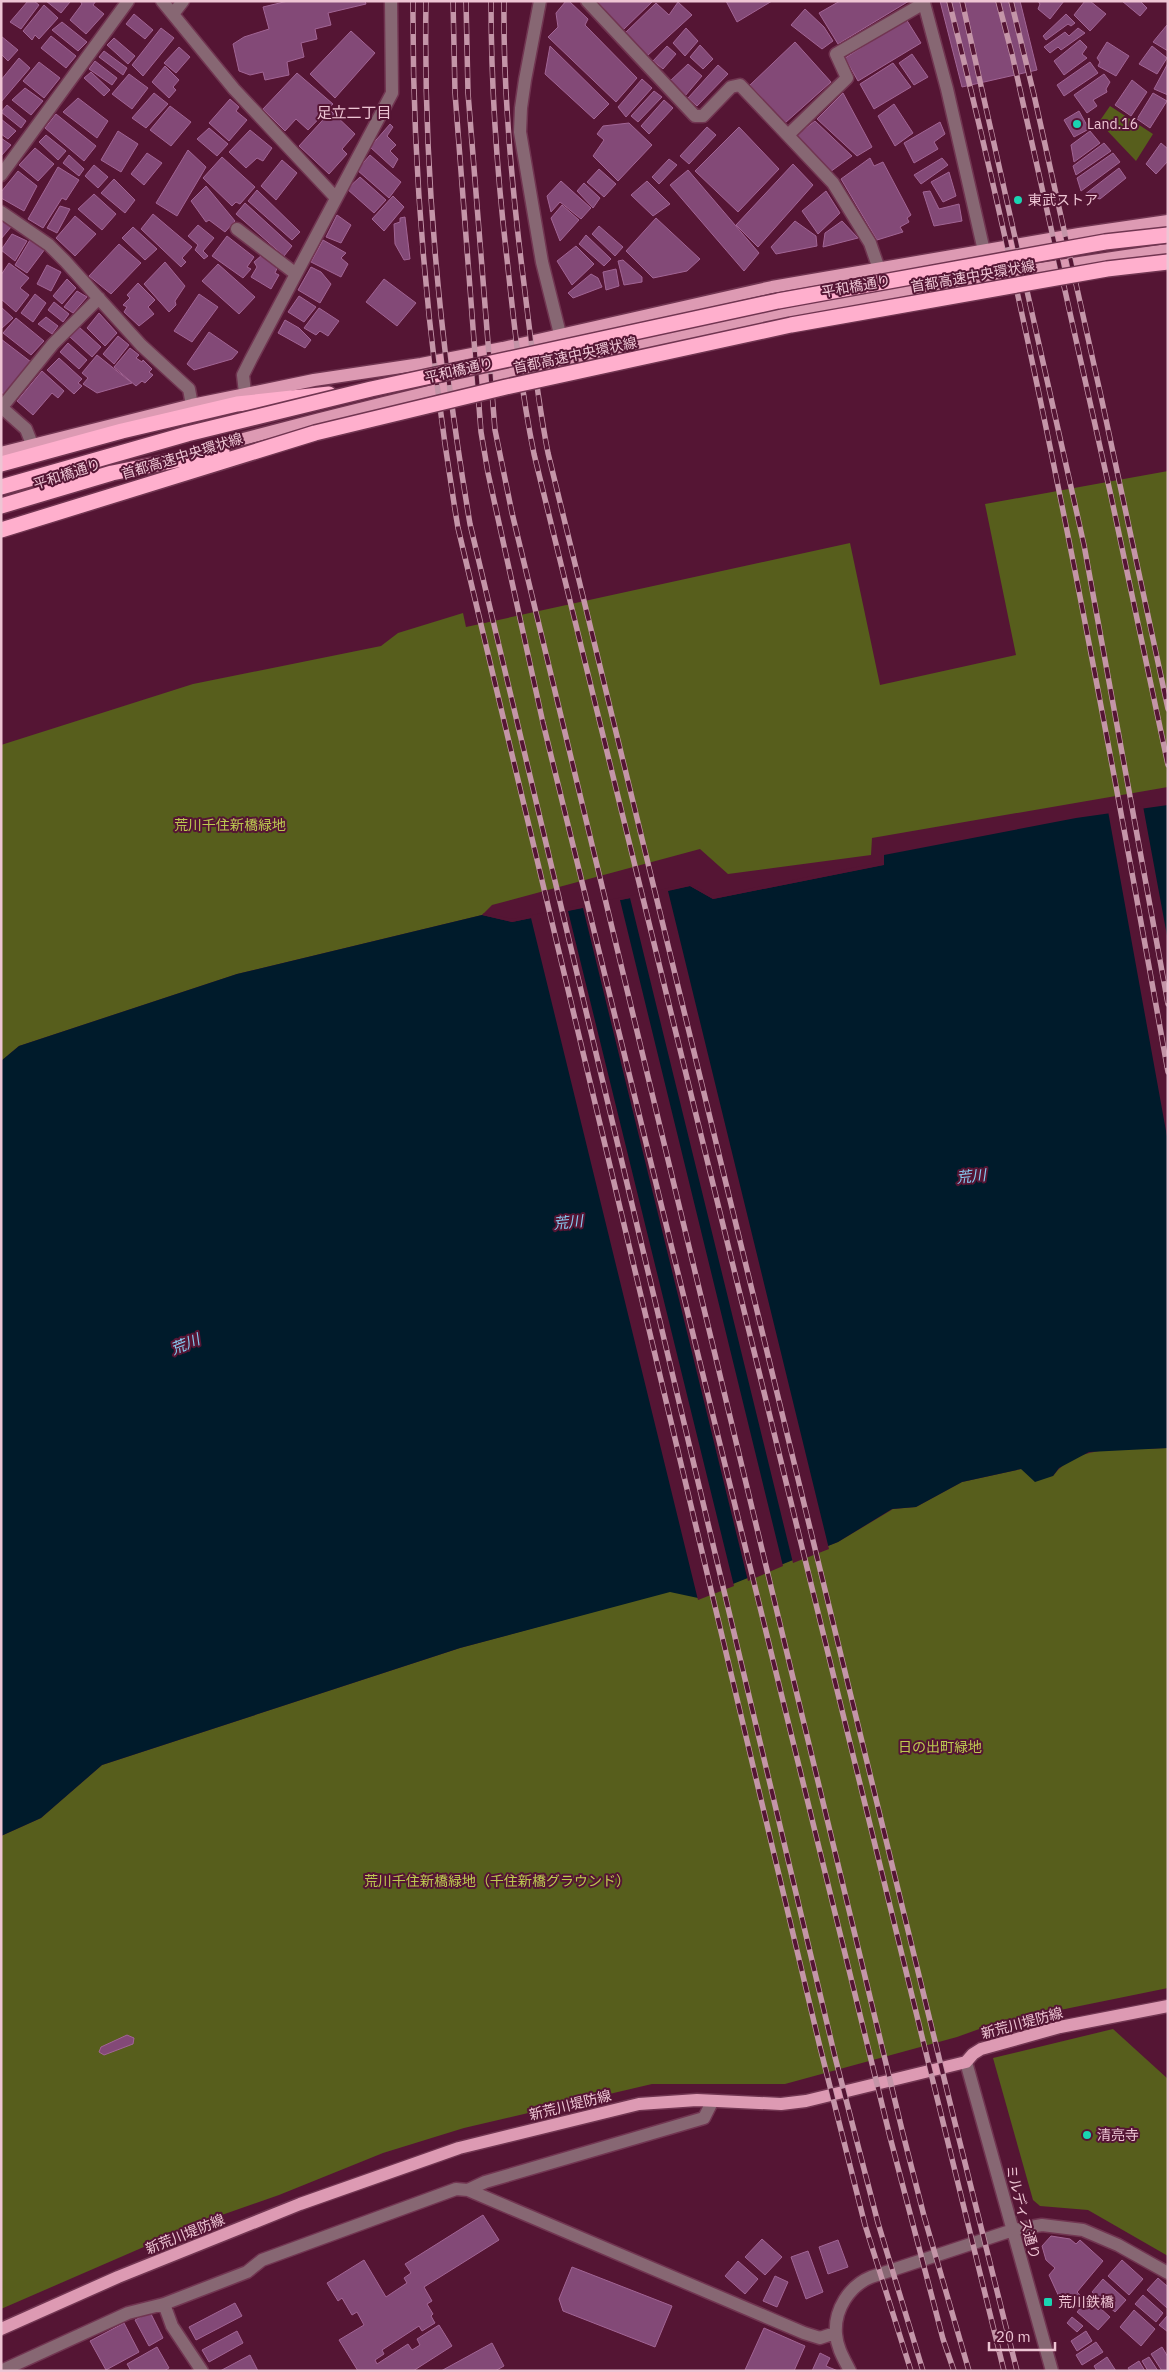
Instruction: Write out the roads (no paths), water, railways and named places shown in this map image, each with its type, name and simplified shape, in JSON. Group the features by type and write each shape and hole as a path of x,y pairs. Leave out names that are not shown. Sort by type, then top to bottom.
{"highway":[{"name":"首都高速中央環状線","path":"1,487 142,446 371,389 778,301 1096,244 1168,235"},
{"name":"首都高速中央環状線","path":"1,530 315,433 506,387 791,325 1097,271 1168,262"},
{"path":"1,464 122,431 237,404 371,389"},
{"path":"1,506 112,473 315,433"}],"main road":[{"name":"平和橋通り","path":"1,453 192,405 314,380 421,364 772,287 1168,221"},
{"name":"平和橋通り","path":"1,510 154,462 286,427 507,374 789,314 993,277 1168,250"},
{"name":"新荒川堤防線","path":"1,2329 118,2277 300,2204 459,2148 639,2104 697,2100 781,2104 806,2101 966,2062 973,2054 990,2047 1060,2028 1168,2006"}],"street":[{"path":"1,175 128,1"},
{"path":"162,1 234,89 336,198"},
{"path":"173,14 183,1"},
{"path":"245,394 243,375 392,93 392,1"},
{"path":"540,1 520,108 520,132 542,262 560,334"},
{"path":"587,1 695,116 703,116 731,87 740,86 833,183 870,243 879,269"},
{"path":"788,135 848,78 836,54 923,2 947,89 984,251"},
{"path":"1,212 49,245 141,345 189,389 192,405"},
{"path":"237,229 296,274"},
{"path":"32,444 26,429 2,407 53,344 99,298"},
{"name":"ミルディス通り","path":"966,2062 1052,2371"},
{"path":"468,2190 485,2182 704,2118 712,2102"},
{"path":"1,2370 128,2313 164,2304 247,2272 262,2260 456,2189 468,2190 804,2333 820,2338 836,2333"},
{"path":"850,2371 839,2349 836,2333 840,2307 852,2290 862,2281 1012,2230 1042,2225 1084,2230 1118,2245 1168,2273"},
{"path":"164,2304 172,2326 202,2371"}],"water":[{"name":"荒川","path":"1168,805 1168,1448 1089,1452 1059,1468 1053,1476 1035,1482 1021,1469 962,1482 916,1507 892,1509 838,1542 698,1598 670,1592 460,1648 102,1765 41,1818 1,1836 1,1061 19,1046 237,974 482,915 512,922 690,886 713,899 883,865 884,855 1076,818"}],"railway":[{"path":"413,1 413,67 424,266 439,397 458,528 820,2047 865,2225 911,2371"},
{"path":"426,1 428,132 436,264 450,394 470,524 835,2057 878,2223 923,2371"},
{"path":"453,1 455,93 481,432 488,473 543,723 890,2137 943,2339 954,2371"},
{"path":"466,1 468,93 495,430 512,513 903,2134 924,2216 969,2371"},
{"path":"491,1 493,98 500,194 518,357 534,454 1004,2371"},
{"path":"504,1 505,72 512,178 535,369 548,453 1017,2371"},
{"path":"949,1 1012,267 1041,401 1094,669 1168,1072"},
{"path":"962,1 1084,545 1168,1004"},
{"path":"998,1 1012,54 1111,496 1168,765"},
{"path":"1011,1 1034,95 1102,401 1168,709"}],"place":[{"name":"Land.16","path":"1077,124"},
{"name":"東武ストア","path":"1018,200"},
{"name":"清亮寺","path":"1087,2135"},
{"name":"荒川鉄橋","path":"1048,2302"}],"district":[{"name":"足立二丁目","path":"354,112"}],"park label":[{"name":"荒川千住新橋緑地","path":"230,825"},
{"name":"日の出町緑地","path":"940,1747"},
{"name":"荒川千住新橋緑地（千住新橋グラウンド）","path":"497,1881"}]}
